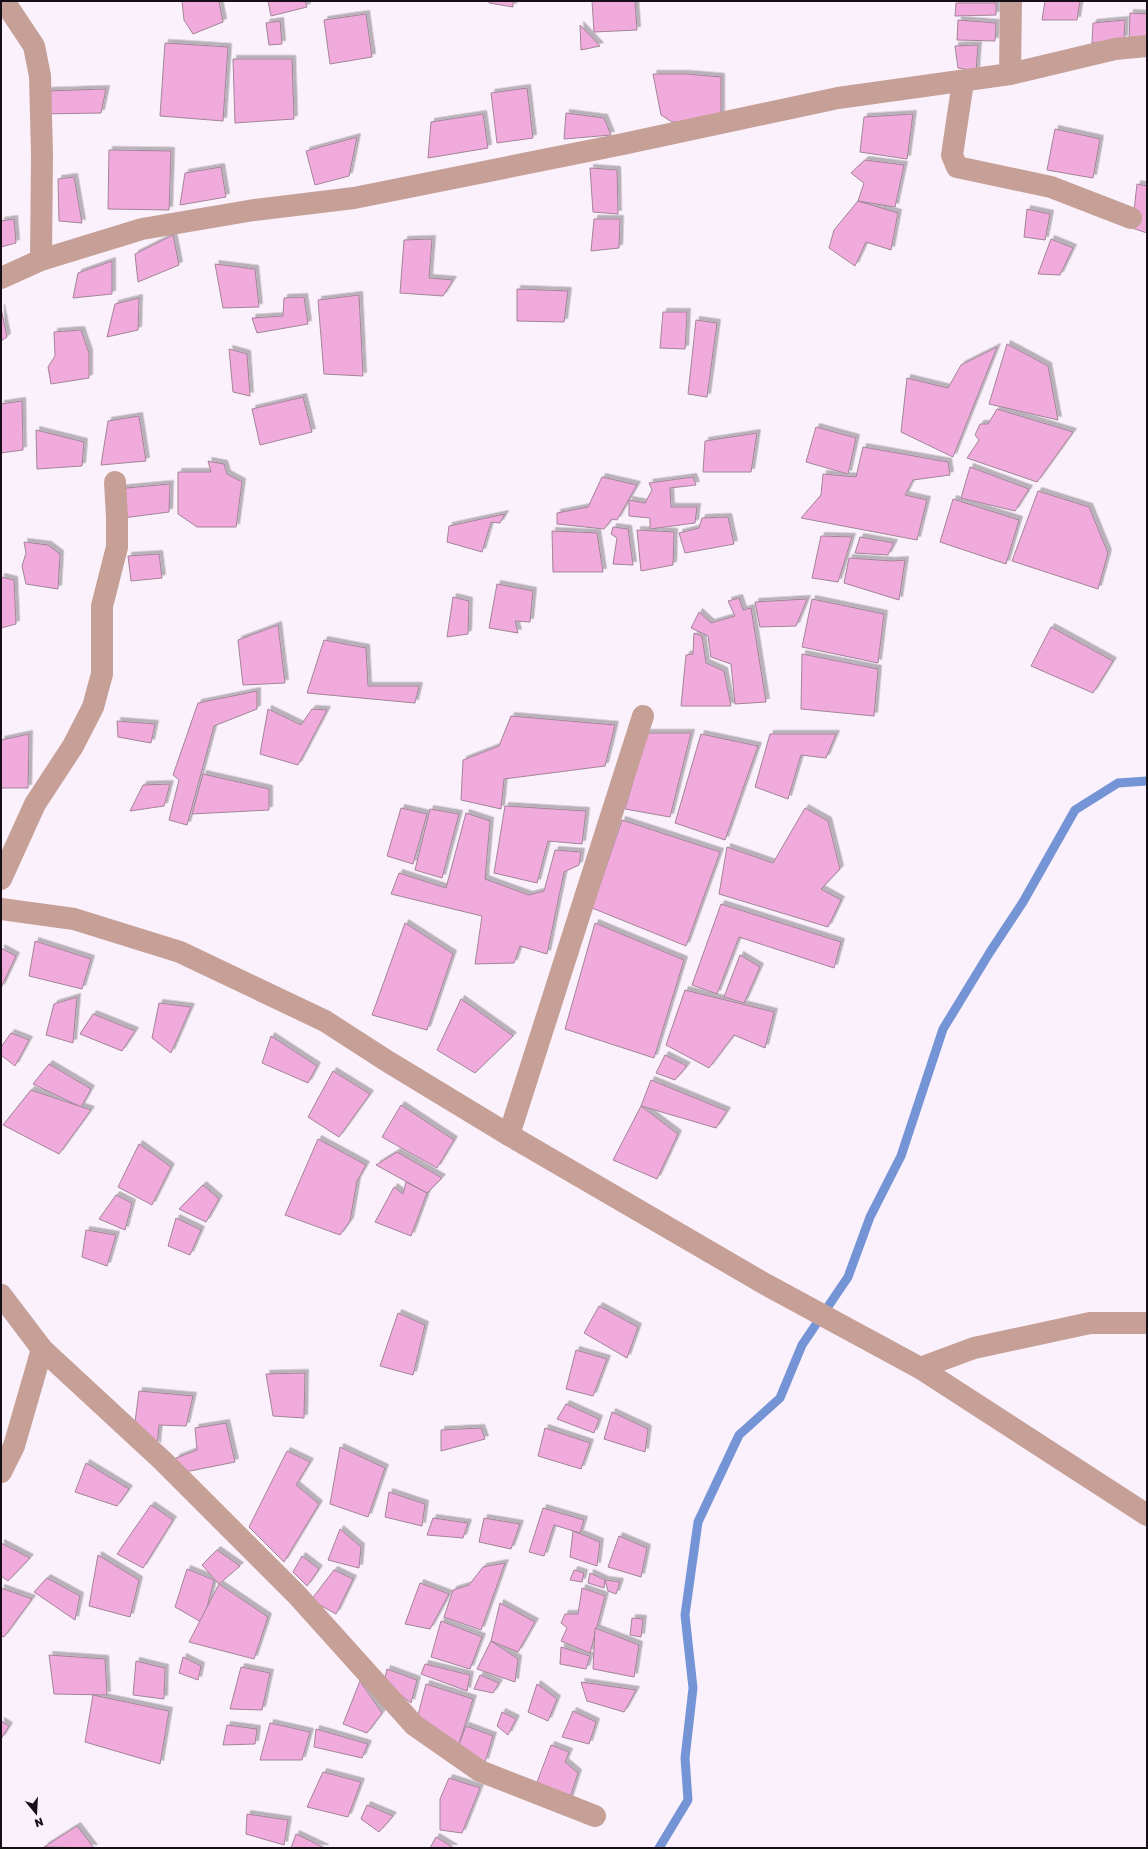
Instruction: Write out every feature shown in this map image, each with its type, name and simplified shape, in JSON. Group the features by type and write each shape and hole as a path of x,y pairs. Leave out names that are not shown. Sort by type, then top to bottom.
{"street":[{"path":"2,1 34,46 40,76 42,155 41,260"},
{"path":"1010,74 1011,1"},
{"path":"1,278 41,260 142,229 254,210 354,198 838,98 963,82 1010,74 1115,49 1147,46"},
{"path":"963,82 952,155 957,167 1051,187 1132,218"},
{"path":"1,879 35,804 73,746 93,707 102,674 102,606 117,547 118,518 115,482"},
{"path":"509,1135 643,716"},
{"path":"1,909 74,919 180,952 325,1021 387,1061 509,1135 765,1284 920,1368 1147,1515"},
{"path":"1,1295 42,1349 162,1461 291,1590 414,1725 480,1771 595,1816"},
{"path":"920,1368 974,1348 1090,1323 1147,1322"},
{"path":"1,1472 14,1446 42,1349"}],"building":[{"path":"182,1 219,1 223,22 193,34 184,20"},
{"path":"268,1 305,1 307,7 271,16"},
{"path":"489,1 513,1 513,7 489,3"},
{"path":"592,1 635,1 637,30 594,32"},
{"path":"1045,1 1080,1 1077,20 1042,20"},
{"path":"956,3 996,3 996,15 955,16"},
{"path":"1130,13 1147,14 1147,40 1129,41"},
{"path":"366,14 372,57 330,64 324,20"},
{"path":"958,20 996,23 995,41 957,40"},
{"path":"1125,20 1124,39 1092,43 1093,23"},
{"path":"280,21 282,44 269,45 266,23"},
{"path":"580,25 600,46 581,50"},
{"path":"165,43 228,47 223,121 160,116"},
{"path":"978,45 976,71 958,68 955,46"},
{"path":"233,59 292,59 294,119 235,123"},
{"path":"653,74 687,74 721,77 721,117 703,122 672,122 661,115"},
{"path":"527,88 533,138 497,143 491,93"},
{"path":"106,89 101,113 41,114 48,91"},
{"path":"566,113 604,118 611,135 564,139"},
{"path":"483,114 488,148 428,158 431,122"},
{"path":"913,114 907,159 860,152 864,117"},
{"path":"1055,129 1100,139 1093,178 1047,170"},
{"path":"357,137 349,176 315,185 306,151"},
{"path":"109,150 171,151 169,210 108,209"},
{"path":"865,160 904,165 895,207 858,201 864,183 851,173"},
{"path":"221,167 226,197 180,205 185,173"},
{"path":"590,168 617,170 618,214 593,212"},
{"path":"74,177 82,223 59,221 58,179"},
{"path":"1137,184 1147,186 1147,233 1132,228"},
{"path":"858,201 898,213 891,250 866,242 855,266 829,248 834,230"},
{"path":"1027,209 1050,214 1045,240 1024,237"},
{"path":"14,219 16,243 1,247 1,221"},
{"path":"594,219 620,219 619,248 591,251"},
{"path":"173,235 179,265 138,282 135,254"},
{"path":"432,239 429,278 453,280 443,296 400,293 404,240"},
{"path":"1051,239 1073,248 1060,275 1038,274"},
{"path":"112,261 112,294 73,298 78,273"},
{"path":"215,264 255,269 259,307 223,308"},
{"path":"517,289 568,291 564,322 517,321"},
{"path":"359,295 363,376 324,374 318,300"},
{"path":"304,297 308,324 257,333 252,318 283,316 284,298"},
{"path":"139,298 138,330 107,337 115,304"},
{"path":"1,308 7,337 1,341"},
{"path":"663,312 687,312 685,349 660,348"},
{"path":"696,320 717,323 707,397 688,394"},
{"path":"81,330 89,353 89,378 51,384 48,367 55,356 54,332"},
{"path":"1007,344 1048,366 1058,420 989,404"},
{"path":"997,347 953,457 901,432 907,378 948,388 961,365"},
{"path":"229,349 247,354 250,396 233,392"},
{"path":"303,397 312,432 260,445 252,409"},
{"path":"22,401 23,450 1,453 1,404"},
{"path":"997,409 1073,432 1037,482 967,458 979,440 975,435 980,424 988,424"},
{"path":"139,416 146,461 101,465 108,421"},
{"path":"816,427 856,438 848,474 806,462"},
{"path":"36,430 84,442 82,466 37,469"},
{"path":"757,433 751,472 703,472 705,441"},
{"path":"863,447 948,462 950,475 913,480 905,495 927,500 917,540 801,518 821,495 823,474 856,477"},
{"path":"208,461 224,464 227,474 242,482 236,527 197,527 178,514 178,472 211,472"},
{"path":"970,467 1029,489 1015,511 961,498"},
{"path":"602,477 637,485 617,520 612,519 604,529 557,524 557,513 588,507"},
{"path":"693,477 696,485 670,488 671,507 697,507 695,523 650,529 650,518 629,516 629,500 645,503 652,490 649,483"},
{"path":"170,484 169,512 123,518 116,489"},
{"path":"1038,491 1089,507 1108,553 1098,589 1012,561"},
{"path":"953,499 1019,520 1006,564 940,542"},
{"path":"505,514 500,523 491,522 482,552 447,542 449,526"},
{"path":"728,517 734,544 685,553 679,533 699,528 702,518"},
{"path":"613,527 628,529 633,565 613,564 617,538 611,534"},
{"path":"637,530 674,532 673,565 641,571"},
{"path":"552,531 597,533 603,572 553,572"},
{"path":"821,536 852,537 838,582 812,578"},
{"path":"860,537 894,543 888,555 855,553"},
{"path":"24,542 48,545 60,554 58,589 26,584 22,566 26,553"},
{"path":"159,554 162,578 131,581 128,556"},
{"path":"849,558 892,561 905,560 899,600 844,583"},
{"path":"1,577 14,580 16,624 1,628"},
{"path":"497,584 533,591 530,622 515,621 518,633 489,628"},
{"path":"453,597 469,601 468,634 447,637"},
{"path":"739,598 743,610 751,608 766,702 735,704 731,664 711,657 708,636 691,628 699,612 711,623 735,616 728,601"},
{"path":"807,599 796,626 760,627 755,602"},
{"path":"812,599 884,614 878,663 802,647"},
{"path":"278,625 285,683 243,685 238,640"},
{"path":"1051,627 1113,661 1093,693 1031,666"},
{"path":"694,633 702,636 706,663 724,671 731,706 681,706 686,655 693,654"},
{"path":"324,640 366,648 368,686 419,686 415,703 307,693"},
{"path":"802,654 878,669 874,716 801,709"},
{"path":"257,691 257,709 214,726 187,825 169,820 179,780 173,775 198,703"},
{"path":"268,709 301,725 312,709 327,710 298,765 260,754"},
{"path":"511,716 615,725 605,766 504,779 501,809 461,800 463,760 499,746"},
{"path":"117,721 155,724 151,743 118,737"},
{"path":"647,733 691,733 670,817 625,809"},
{"path":"29,734 28,788 1,788 1,740"},
{"path":"701,734 758,746 725,840 675,823"},
{"path":"770,734 836,734 826,758 801,755 788,799 755,787"},
{"path":"203,774 269,789 269,810 192,814"},
{"path":"170,784 164,806 130,811 143,785"},
{"path":"505,806 586,811 582,844 548,841 537,883 494,873"},
{"path":"401,808 427,814 413,864 387,856"},
{"path":"805,808 828,821 840,869 821,889 841,900 828,927 719,894 727,847 773,863"},
{"path":"430,809 459,814 442,878 415,870"},
{"path":"466,813 490,821 485,879 529,895 544,891 555,850 581,852 579,865 564,872 547,954 520,946 514,963 475,964 482,916 391,894 399,873 446,888"},
{"path":"622,820 720,852 686,946 592,908"},
{"path":"721,904 841,942 834,968 739,937 717,994 692,985"},
{"path":"405,923 453,954 427,1030 372,1015"},
{"path":"595,923 684,960 654,1058 565,1029"},
{"path":"35,941 91,959 82,989 29,976"},
{"path":"1,948 16,956 1,988"},
{"path":"740,955 760,967 744,1003 724,997"},
{"path":"685,990 774,1012 765,1048 734,1035 709,1068 666,1045"},
{"path":"77,997 73,1043 46,1035 54,1004"},
{"path":"461,999 513,1036 475,1073 437,1050"},
{"path":"159,1003 191,1007 171,1053 152,1038"},
{"path":"93,1014 135,1031 122,1051 80,1034"},
{"path":"11,1033 29,1040 15,1066 1,1055 1,1047"},
{"path":"271,1036 317,1066 308,1083 262,1063"},
{"path":"665,1055 687,1066 675,1080 656,1073"},
{"path":"49,1064 91,1089 81,1107 33,1084"},
{"path":"333,1071 370,1094 339,1137 308,1117"},
{"path":"651,1080 727,1111 716,1128 641,1106"},
{"path":"31,1090 91,1110 59,1154 3,1125"},
{"path":"401,1105 454,1140 437,1168 382,1137"},
{"path":"641,1106 678,1134 657,1179 613,1160"},
{"path":"318,1139 366,1165 357,1181 350,1221 340,1235 285,1215"},
{"path":"139,1144 171,1167 152,1205 118,1187"},
{"path":"397,1152 442,1178 427,1193 376,1165"},
{"path":"406,1182 427,1193 411,1236 375,1222 394,1187 403,1194"},
{"path":"203,1185 219,1199 206,1222 179,1209"},
{"path":"116,1195 132,1203 125,1230 99,1219"},
{"path":"176,1218 201,1230 190,1255 168,1246"},
{"path":"86,1230 116,1235 107,1266 82,1257"},
{"path":"599,1306 638,1327 627,1358 584,1333"},
{"path":"398,1313 425,1325 413,1375 380,1366"},
{"path":"576,1350 607,1359 593,1396 566,1389"},
{"path":"305,1373 304,1418 273,1416 266,1374"},
{"path":"139,1391 193,1396 186,1426 159,1425 157,1446 135,1422"},
{"path":"566,1404 599,1419 594,1433 557,1419"},
{"path":"612,1412 648,1429 645,1452 604,1439"},
{"path":"226,1423 235,1462 175,1474 176,1458 197,1450 195,1428"},
{"path":"481,1428 485,1439 441,1451 441,1430"},
{"path":"545,1428 590,1443 581,1469 538,1456"},
{"path":"340,1447 385,1468 368,1517 330,1504"},
{"path":"287,1451 310,1462 296,1485 319,1504 284,1562 249,1527"},
{"path":"86,1463 129,1489 117,1506 75,1492"},
{"path":"389,1492 425,1504 422,1526 385,1517"},
{"path":"151,1505 173,1520 143,1568 117,1554"},
{"path":"543,1508 584,1520 580,1533 554,1525 544,1556 529,1552"},
{"path":"433,1518 468,1523 463,1538 427,1535"},
{"path":"484,1518 520,1524 511,1549 479,1542"},
{"path":"340,1529 361,1547 359,1568 328,1560"},
{"path":"573,1531 600,1542 597,1566 570,1557"},
{"path":"619,1536 647,1548 641,1577 608,1567"},
{"path":"1,1543 30,1558 8,1581 1,1576"},
{"path":"217,1550 240,1566 219,1584 202,1565"},
{"path":"98,1555 139,1580 130,1617 89,1606"},
{"path":"302,1556 319,1569 307,1586 293,1572"},
{"path":"505,1563 481,1630 444,1617 453,1590 469,1585 483,1567"},
{"path":"187,1569 214,1580 203,1623 175,1607"},
{"path":"334,1570 353,1579 336,1614 311,1600"},
{"path":"574,1570 584,1573 582,1582 570,1580"},
{"path":"590,1573 605,1580 604,1588 588,1583"},
{"path":"47,1578 80,1596 75,1620 34,1592"},
{"path":"605,1580 620,1582 616,1594 608,1591"},
{"path":"420,1583 449,1594 430,1629 405,1624"},
{"path":"219,1584 268,1617 254,1659 189,1642"},
{"path":"1,1588 32,1599 4,1637 1,1636"},
{"path":"582,1588 605,1596 590,1653 561,1641 567,1628 561,1623 565,1614 578,1614"},
{"path":"500,1603 535,1622 518,1652 491,1641"},
{"path":"632,1618 643,1619 641,1637 630,1635"},
{"path":"441,1621 482,1637 470,1669 431,1657"},
{"path":"595,1628 639,1645 634,1677 593,1669"},
{"path":"491,1641 518,1659 515,1682 477,1669"},
{"path":"561,1647 590,1656 586,1669 560,1664"},
{"path":"49,1655 105,1659 107,1695 54,1694"},
{"path":"183,1657 201,1666 198,1680 179,1673"},
{"path":"136,1661 165,1668 164,1699 133,1695"},
{"path":"425,1664 470,1675 467,1691 421,1674"},
{"path":"241,1667 270,1673 262,1710 230,1709"},
{"path":"387,1669 417,1680 411,1703 384,1682"},
{"path":"480,1675 499,1683 493,1693 474,1689"},
{"path":"360,1681 382,1713 367,1733 343,1724"},
{"path":"581,1682 636,1690 624,1712 587,1701"},
{"path":"426,1684 473,1699 458,1747 418,1715"},
{"path":"537,1684 557,1699 548,1721 528,1712"},
{"path":"93,1695 169,1711 160,1764 85,1742"},
{"path":"573,1711 596,1722 589,1744 562,1737"},
{"path":"502,1712 516,1719 508,1735 497,1726"},
{"path":"1,1721 9,1726 1,1739"},
{"path":"270,1723 310,1732 302,1760 260,1760"},
{"path":"227,1725 257,1729 255,1744 223,1745"},
{"path":"466,1726 493,1736 485,1762 458,1747"},
{"path":"316,1729 368,1744 362,1758 314,1747"},
{"path":"551,1745 569,1752 565,1762 578,1773 569,1801 536,1785"},
{"path":"323,1772 361,1782 348,1817 307,1807"},
{"path":"449,1778 480,1788 462,1833 440,1830 440,1799"},
{"path":"367,1805 393,1816 379,1832 361,1819"},
{"path":"247,1814 288,1820 284,1845 246,1834"},
{"path":"77,1826 94,1848 44,1847"},
{"path":"296,1834 325,1848 291,1848"},
{"path":"436,1837 454,1848 430,1848"}],"waterway":[{"path":"659,1848 688,1800 685,1758 693,1688 685,1615 698,1522 739,1435 780,1398 802,1345 848,1277 870,1217 901,1156 943,1029 990,952 1023,902 1075,810 1118,783 1147,781"}]}
